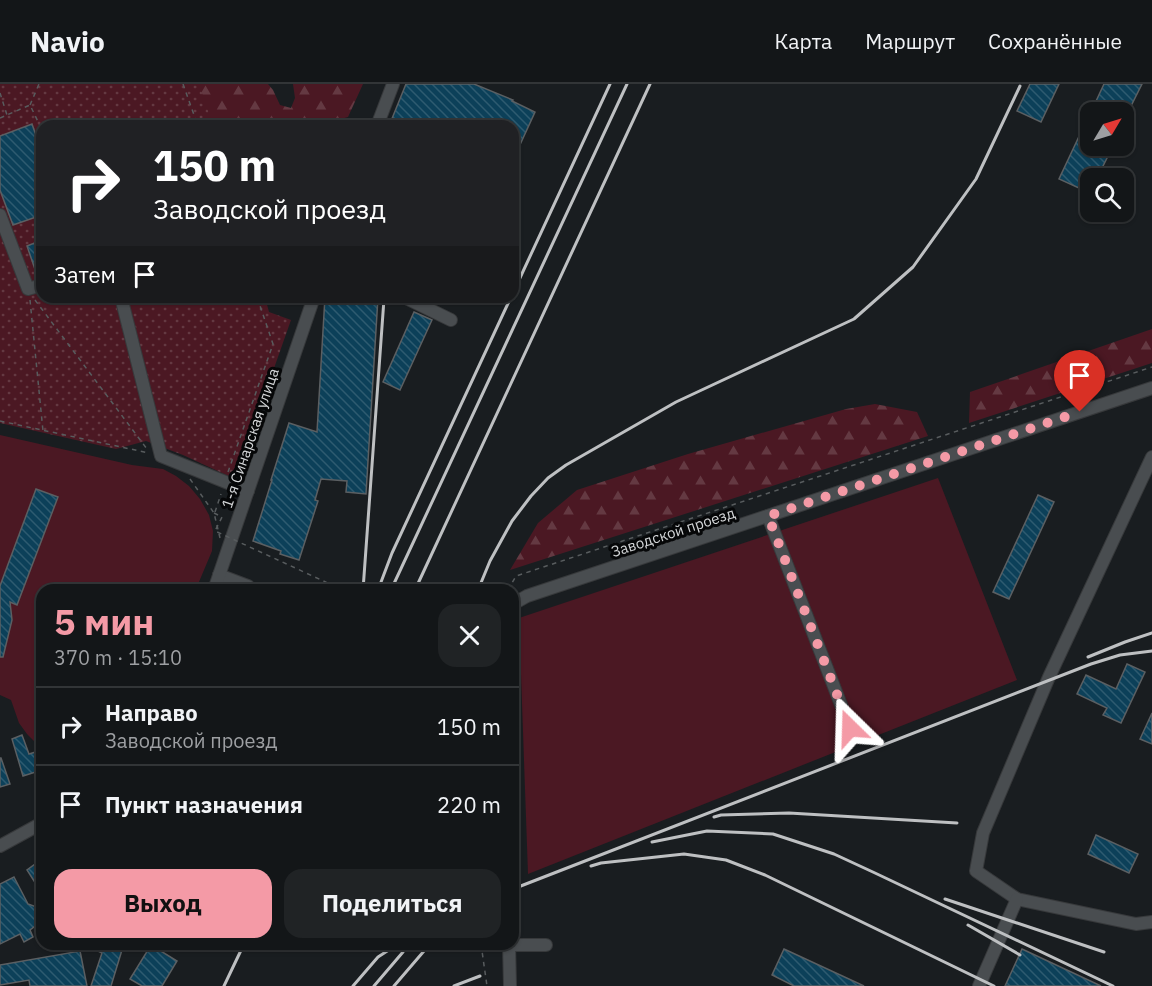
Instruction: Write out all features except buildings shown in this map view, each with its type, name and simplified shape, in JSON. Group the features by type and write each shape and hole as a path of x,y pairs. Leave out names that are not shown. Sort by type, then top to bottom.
{"street":[{"path":"379,120 393,84"},
{"path":"0,215 28,289 36,287"},
{"path":"123,303 161,456 248,491"},
{"name":"1-я Синарская улица","path":"216,584 312,303"},
{"path":"416,303 451,320"},
{"name":"Заводской проезд","path":"519,601 1152,388"},
{"path":"1152,457 1049,677 983,833 976,870 1017,899 1136,924 1152,922"},
{"path":"768,516 850,728"},
{"path":"219,575 243,584"},
{"path":"0,846 36,826"},
{"path":"979,986 1017,899"},
{"path":"519,944 546,945"},
{"path":"509,950 510,986"}],"path":[{"path":"0,118 30,105 39,84"},
{"path":"183,84 196,120"},
{"path":"0,93 7,115"},
{"path":"30,105 37,120"},
{"path":"36,302 29,293 43,431"},
{"path":"0,420 150,453 37,303"},
{"path":"226,479 273,344 258,303"},
{"path":"511,584 516,576 1152,367"},
{"path":"186,473 214,513 220,542"},
{"path":"214,513 222,491"},
{"path":"214,513 222,517 215,531 330,584"},
{"path":"482,950 487,986"}],"green space":[{"path":"0,84 199,84 211,120 36,120 36,303 267,303 269,312 291,320 235,479 146,441 116,449 0,423"},
{"path":"179,84 268,84 280,105 291,108 295,98 293,84 363,84 348,117 337,120 190,120"},
{"path":"1152,329 1152,363 969,423 970,392"},
{"path":"875,404 917,412 928,436 510,570 538,523 577,490 688,454 846,409"},
{"path":"0,435 132,465 163,469 189,486 209,515 213,531 212,551 198,584 36,584 36,743 19,723 11,700 0,695"},
{"path":"938,478 1017,680 528,874 519,618"}],"railway":[{"path":"519,280 610,84"},
{"path":"394,584 627,84"},
{"path":"418,584 650,84"},
{"path":"480,584 512,521 548,478 566,465 676,402 854,319 913,267 976,179 1020,86"},
{"path":"363,584 384,303"},
{"path":"380,584 392,553 508,303"},
{"path":"1088,657 1152,633"},
{"path":"519,887 1091,664 1120,655 1152,651"},
{"path":"714,817 789,813 957,823"},
{"path":"652,842 707,831 773,834 834,854 1113,986"},
{"path":"591,866 684,854 726,860 765,875 994,986"},
{"path":"945,899 1104,952"},
{"path":"968,925 1020,955"},
{"path":"224,986 241,950"},
{"path":"353,986 378,957 389,950"},
{"path":"394,986 425,950"},
{"path":"374,986 403,952"},
{"path":"454,986 480,976"}],"route":[{"path":"850,728 768,516 1080,412"}]}
